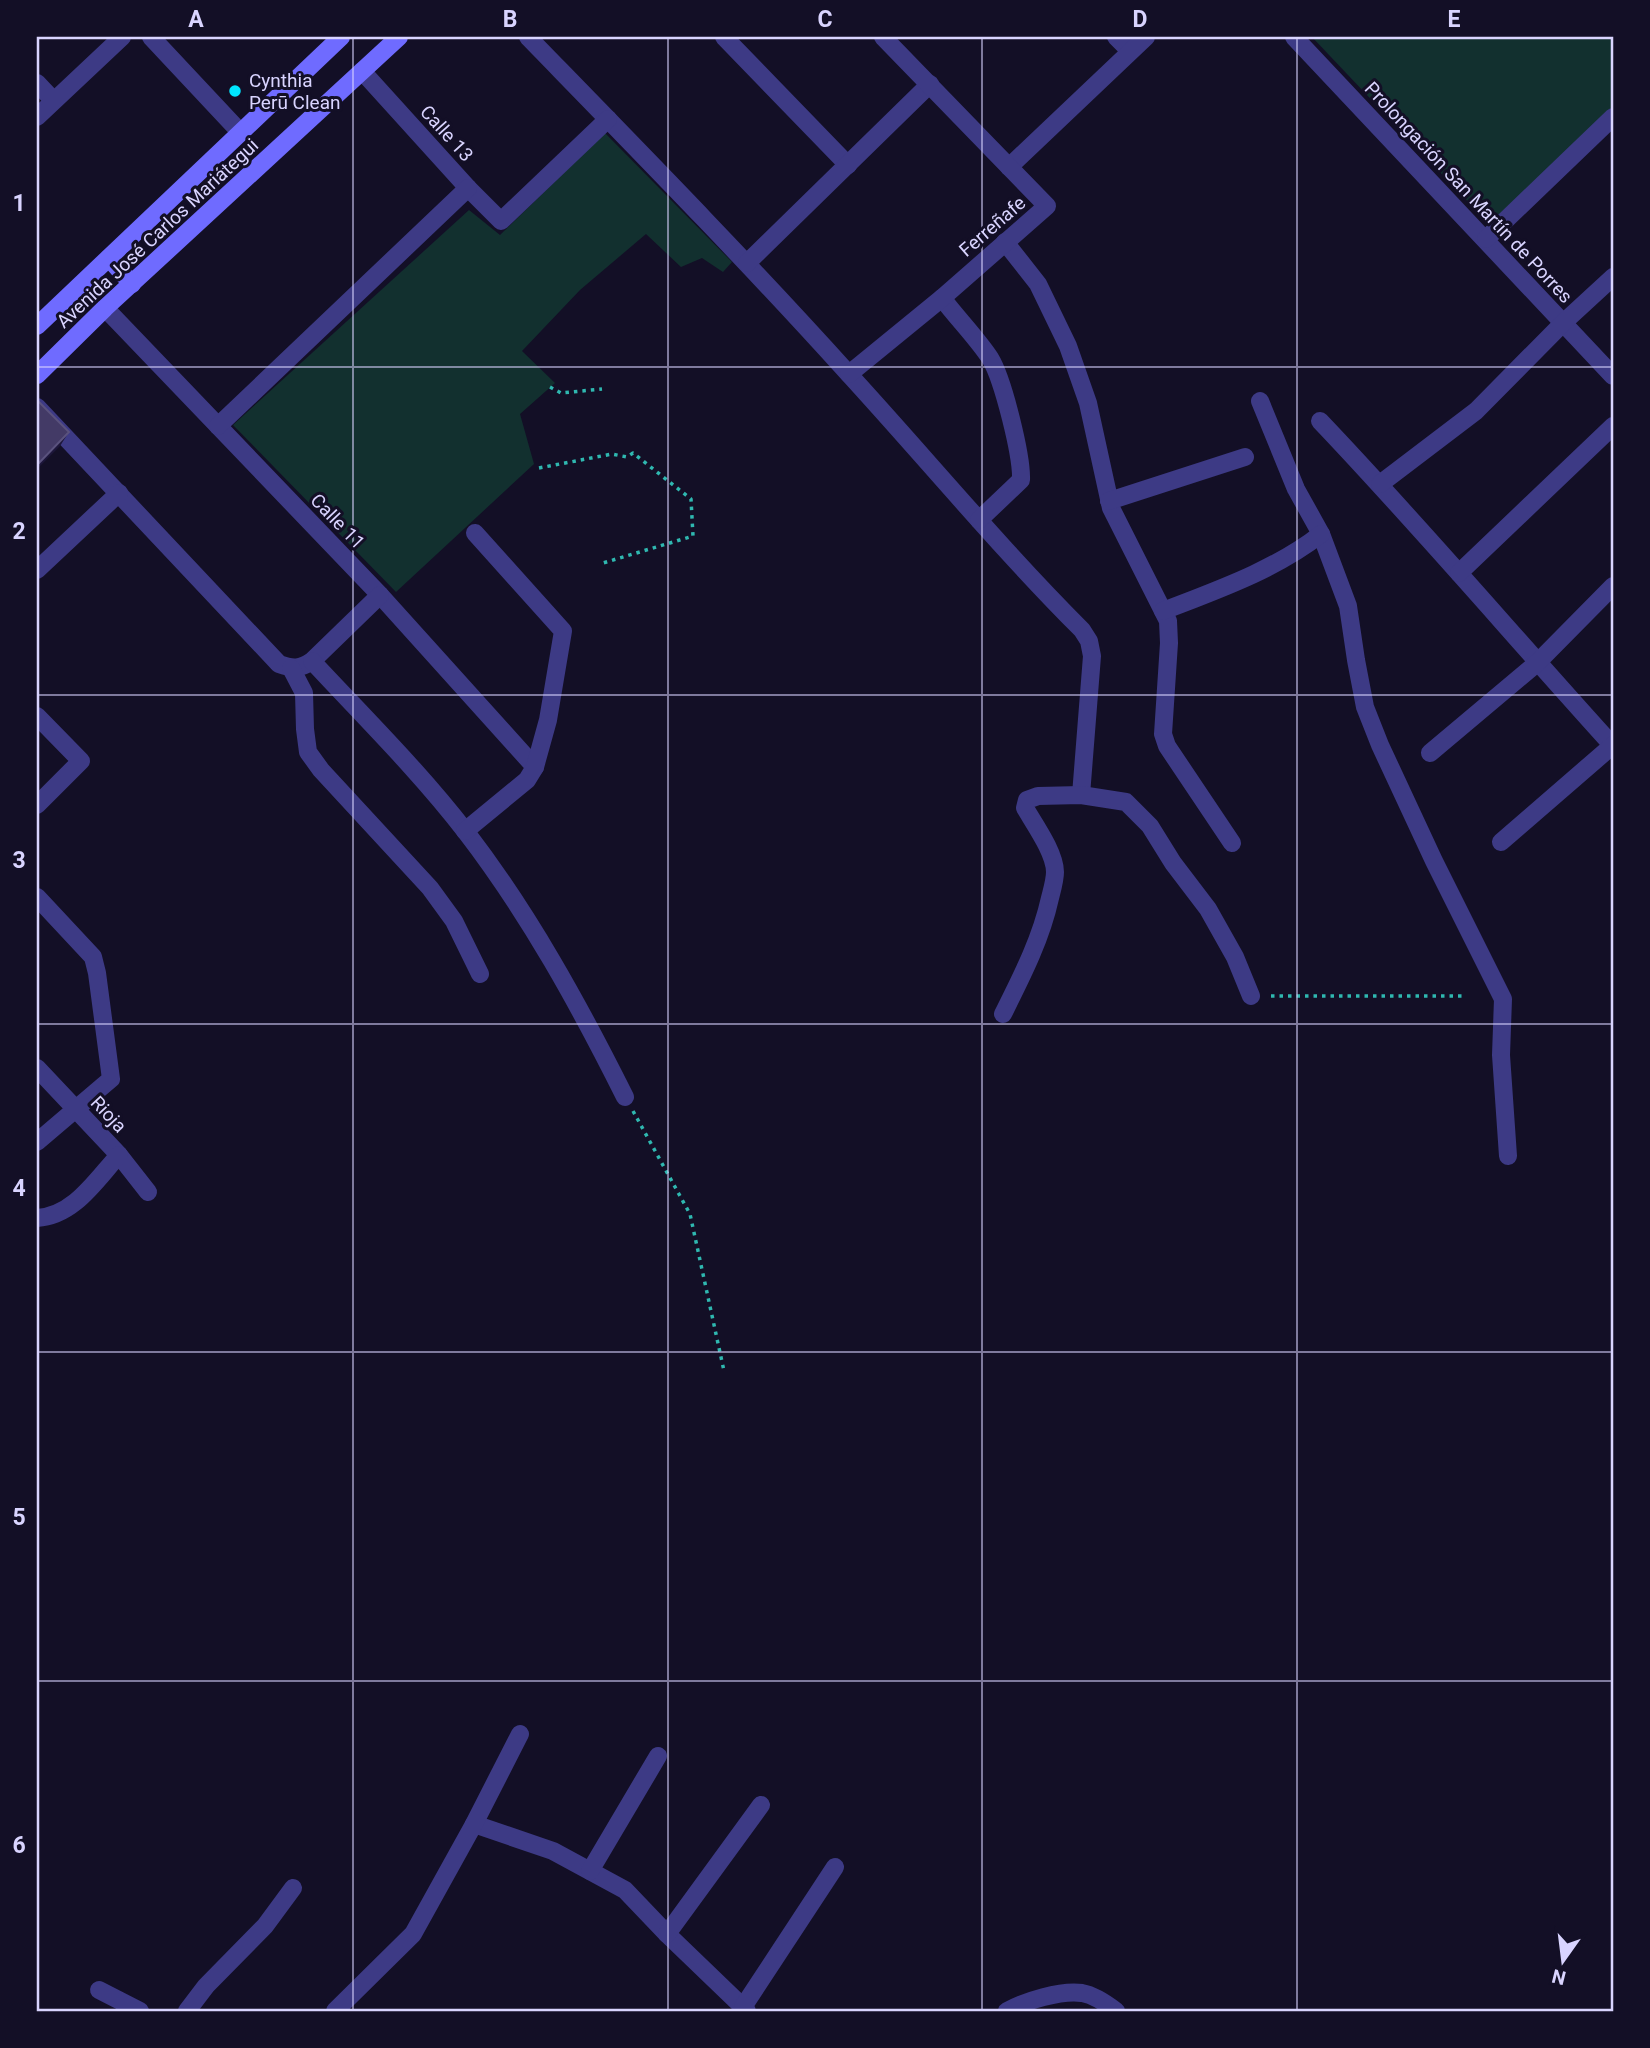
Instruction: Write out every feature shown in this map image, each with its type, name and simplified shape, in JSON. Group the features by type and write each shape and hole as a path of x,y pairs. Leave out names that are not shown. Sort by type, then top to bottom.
{"main road":[{"name":"Avenida José Carlos Mariátegui","path":"37,326 341,37"},
{"name":"Avenida José Carlos Mariátegui","path":"37,374 399,37"},
{"path":"109,258 132,284"}],"street":[{"path":"37,117 122,37"},
{"path":"151,37 240,132"},
{"path":"528,37 747,263 1082,630 1089,641 1092,656 1081,795"},
{"path":"724,37 848,165"},
{"name":"Ferreñafe","path":"849,374 942,298 1047,205 883,37"},
{"path":"1116,37 1130,51"},
{"path":"1009,167 1146,37"},
{"name":"Prolongación San Martín de Porres","path":"1294,37 1613,376"},
{"name":"Calle 13","path":"362,71 501,221 608,119"},
{"path":"37,83 54,100"},
{"path":"747,263 930,84"},
{"path":"1486,239 1613,117"},
{"path":"218,426 468,188"},
{"path":"1005,242 1038,284 1068,346 1088,403 1111,508 1168,621 1163,734 1167,746 1232,843"},
{"path":"1380,484 1476,411 1613,276"},
{"path":"942,298 991,360 1004,393 1016,442 1021,480 979,520"},
{"name":"Calle 11","path":"105,308 380,595 534,767"},
{"path":"1260,401 1296,488 1321,534 1348,606 1365,708 1380,745 1503,999 1501,1055 1508,1156"},
{"path":"37,407 279,664 290,668 302,667 312,661 380,595"},
{"path":"1321,421 1613,746 1501,842"},
{"path":"1459,573 1613,426"},
{"path":"1109,501 1245,457"},
{"path":"37,570 119,493"},
{"path":"465,831 527,780 534,767 548,720 563,631 475,533"},
{"path":"1163,611 1237,582 1297,553 1321,534"},
{"path":"1430,753 1537,663 1613,586"},
{"path":"312,661 465,831 525,915 570,992 625,1097"},
{"path":"290,668 304,693 308,752 321,770 430,888 454,921 480,974"},
{"path":"37,716 81,761 37,806"},
{"path":"1003,1014 1038,942 1046,919 1055,870 1050,853 1025,808 1027,800 1038,796 1081,795 1126,802 1150,826 1173,863 1208,909 1235,957 1251,996"},
{"path":"37,1142 111,1079 93,957 40,907"},
{"name":"Rioja","path":"37,1068 119,1155 148,1192"},
{"path":"37,1218 57,1215 71,1206 119,1155"},
{"path":"335,2011 413,1934 520,1734"},
{"path":"590,1871 658,1756"},
{"path":"667,1934 761,1805"},
{"path":"474,1824 553,1851 625,1890 745,2009 835,1867"},
{"path":"187,2011 205,1986 265,1926 293,1888"},
{"path":"99,1990 140,2011"},
{"path":"1007,2011 1055,1995 1083,1993 1108,2004 1116,2011"}],"path":[{"path":"550,387 561,393 602,389"},
{"path":"539,468 612,454 627,457 633,453 691,499 693,536 603,563"},
{"path":"1251,996 1465,996"},
{"path":"625,1097 690,1214 724,1370"}],"green space":[{"path":"1312,37 1613,37 1613,110 1489,224"},
{"path":"605,133 732,262 723,272 702,258 681,267 646,234 580,290 522,351 555,383 520,414 534,464 396,592 233,425 469,210 500,235"}],"building":[{"path":"39,402 69,432 37,465 37,404"}],"place":[{"name":"Cynthia Perū Clean","path":"235,91"}]}
